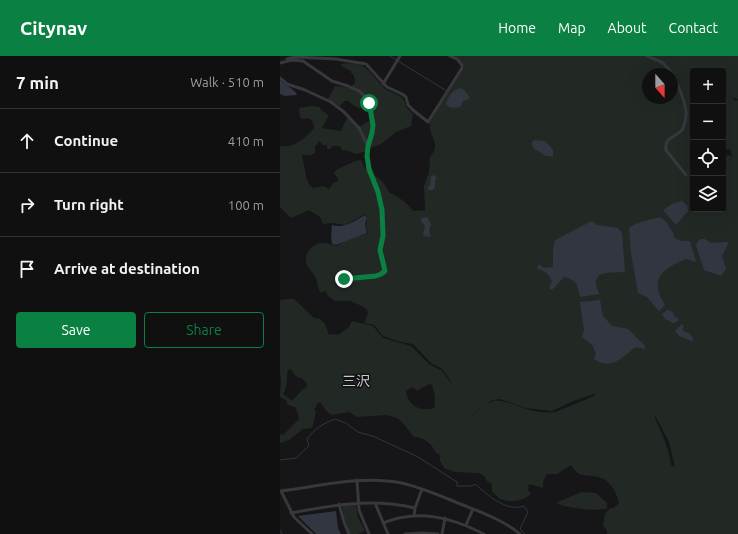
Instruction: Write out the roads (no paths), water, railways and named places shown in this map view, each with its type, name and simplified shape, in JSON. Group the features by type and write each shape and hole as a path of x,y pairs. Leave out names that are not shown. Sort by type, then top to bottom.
{"street":[{"path":"383,84 400,56"},
{"path":"280,62 295,57 326,57 366,64 383,84 391,90 406,97 408,105 428,122 462,68 460,62 450,56"},
{"path":"647,56 663,63 671,73 685,107 686,118 682,129 668,140 666,150 686,175"},
{"path":"280,62 292,60 302,61 332,81 348,86 363,94 369,103 373,125 367,156 369,169 378,192 382,210 383,236 380,250 385,271 376,276 344,279"},
{"path":"280,78 287,84 305,90 331,102 344,112 359,128 368,146"},
{"path":"357,480 358,502 361,515 369,534"},
{"path":"312,534 291,513 280,491 357,480 380,480 422,489 502,521 518,533"},
{"path":"414,516 414,508 422,489"},
{"path":"291,513 358,502 390,504 414,508"},
{"path":"375,503 388,534"},
{"path":"340,504 344,522 349,534"},
{"path":"466,525 473,509"},
{"path":"383,523 394,518 414,516 445,518 466,525 484,534"},
{"path":"442,534 445,518"},
{"path":"405,534 438,534"}],"waterway":[{"path":"390,56 445,90"},
{"path":"280,460 296,458 309,446 307,439 313,432 323,424 335,419 346,423 358,432 375,437 418,457 457,482 457,486 472,486 475,484 504,505 510,507 524,506 528,512 520,529 525,534"},
{"path":"280,530 282,534"}],"district":[{"name":"三沢","path":"356,381"}]}
